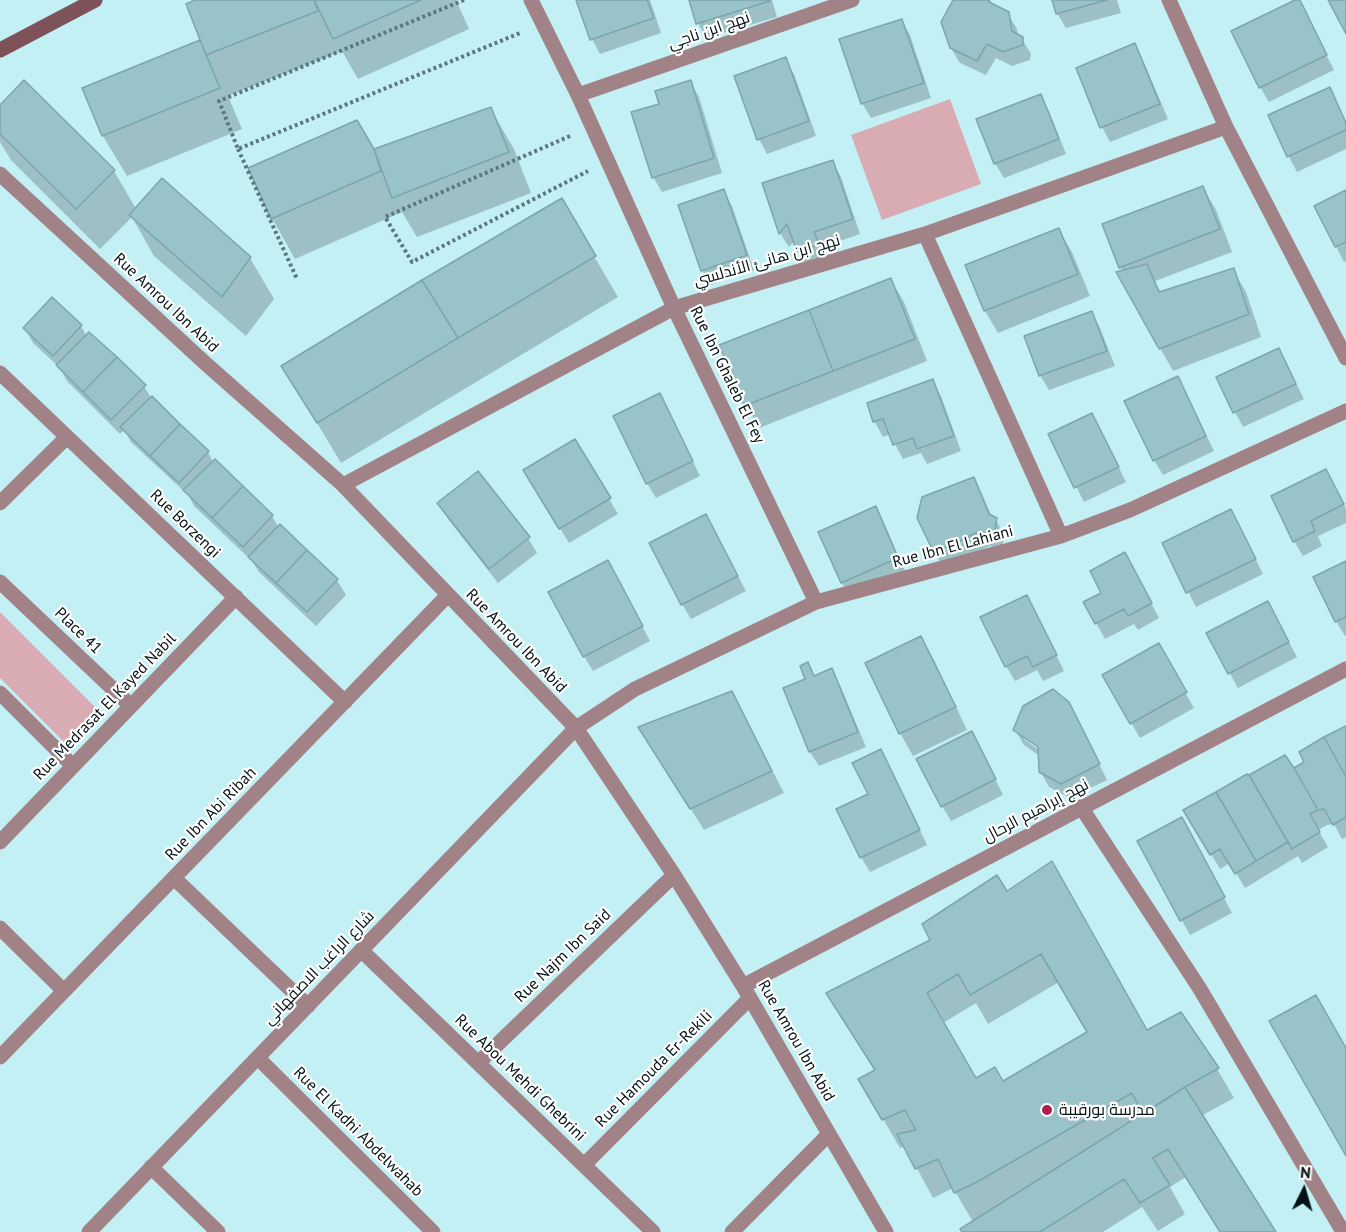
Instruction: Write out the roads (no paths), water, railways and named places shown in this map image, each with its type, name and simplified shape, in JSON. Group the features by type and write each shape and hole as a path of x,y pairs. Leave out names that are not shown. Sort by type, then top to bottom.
{"street":[{"path":"0,50 95,0"},
{"name":"Rue Ibn Ghaleb El Fey","path":"531,0 578,95 674,308 816,602"},
{"name":"نهج ابن ناجي","path":"578,95 852,0"},
{"path":"1169,0 1226,127 1346,358"},
{"name":"نهج ابن هانئ الأندلسي","path":"343,485 674,308 926,234 1226,127"},
{"name":"Rue Amrou Ibn Abid","path":"0,174 205,363 343,485 576,729 674,875 746,992 886,1232"},
{"path":"926,234 1061,536"},
{"name":"Rue Borzengi","path":"0,373 345,702"},
{"name":"Rue Ibn El Lahiani","path":"576,729 635,689 816,602 1061,536 1130,510 1346,411"},
{"path":"0,503 67,436"},
{"name":"Place 41","path":"0,582 131,706"},
{"name":"Rue Ibn Abi Ribah","path":"0,1057 447,596"},
{"name":"Rue Medrasat El Kayed Nabil","path":"0,842 236,597"},
{"name":"نهج إبراهيم الرحال","path":"746,992 1081,807 1346,669"},
{"path":"0,693 73,766"},
{"name":"شارع الراغب الاصفهاني","path":"89,1232 576,729"},
{"path":"1081,807 1200,989 1343,1232"},
{"name":"Rue Najm Ibn Said","path":"478,1063 674,875"},
{"path":"174,878 308,1006"},
{"path":"0,928 64,991"},
{"name":"Rue Abou Mehdi Ghebrini","path":"361,950 653,1232"},
{"name":"Rue Hamouda Er-Rekili","path":"584,1165 746,992"},
{"name":"Rue El Kadhi Abdelwahab","path":"258,1058 433,1232"},
{"path":"732,1232 829,1134"},
{"path":"151,1167 218,1232"}],"place":[{"name":"مدرسة بورقيبة","path":"1047,1110"}]}
